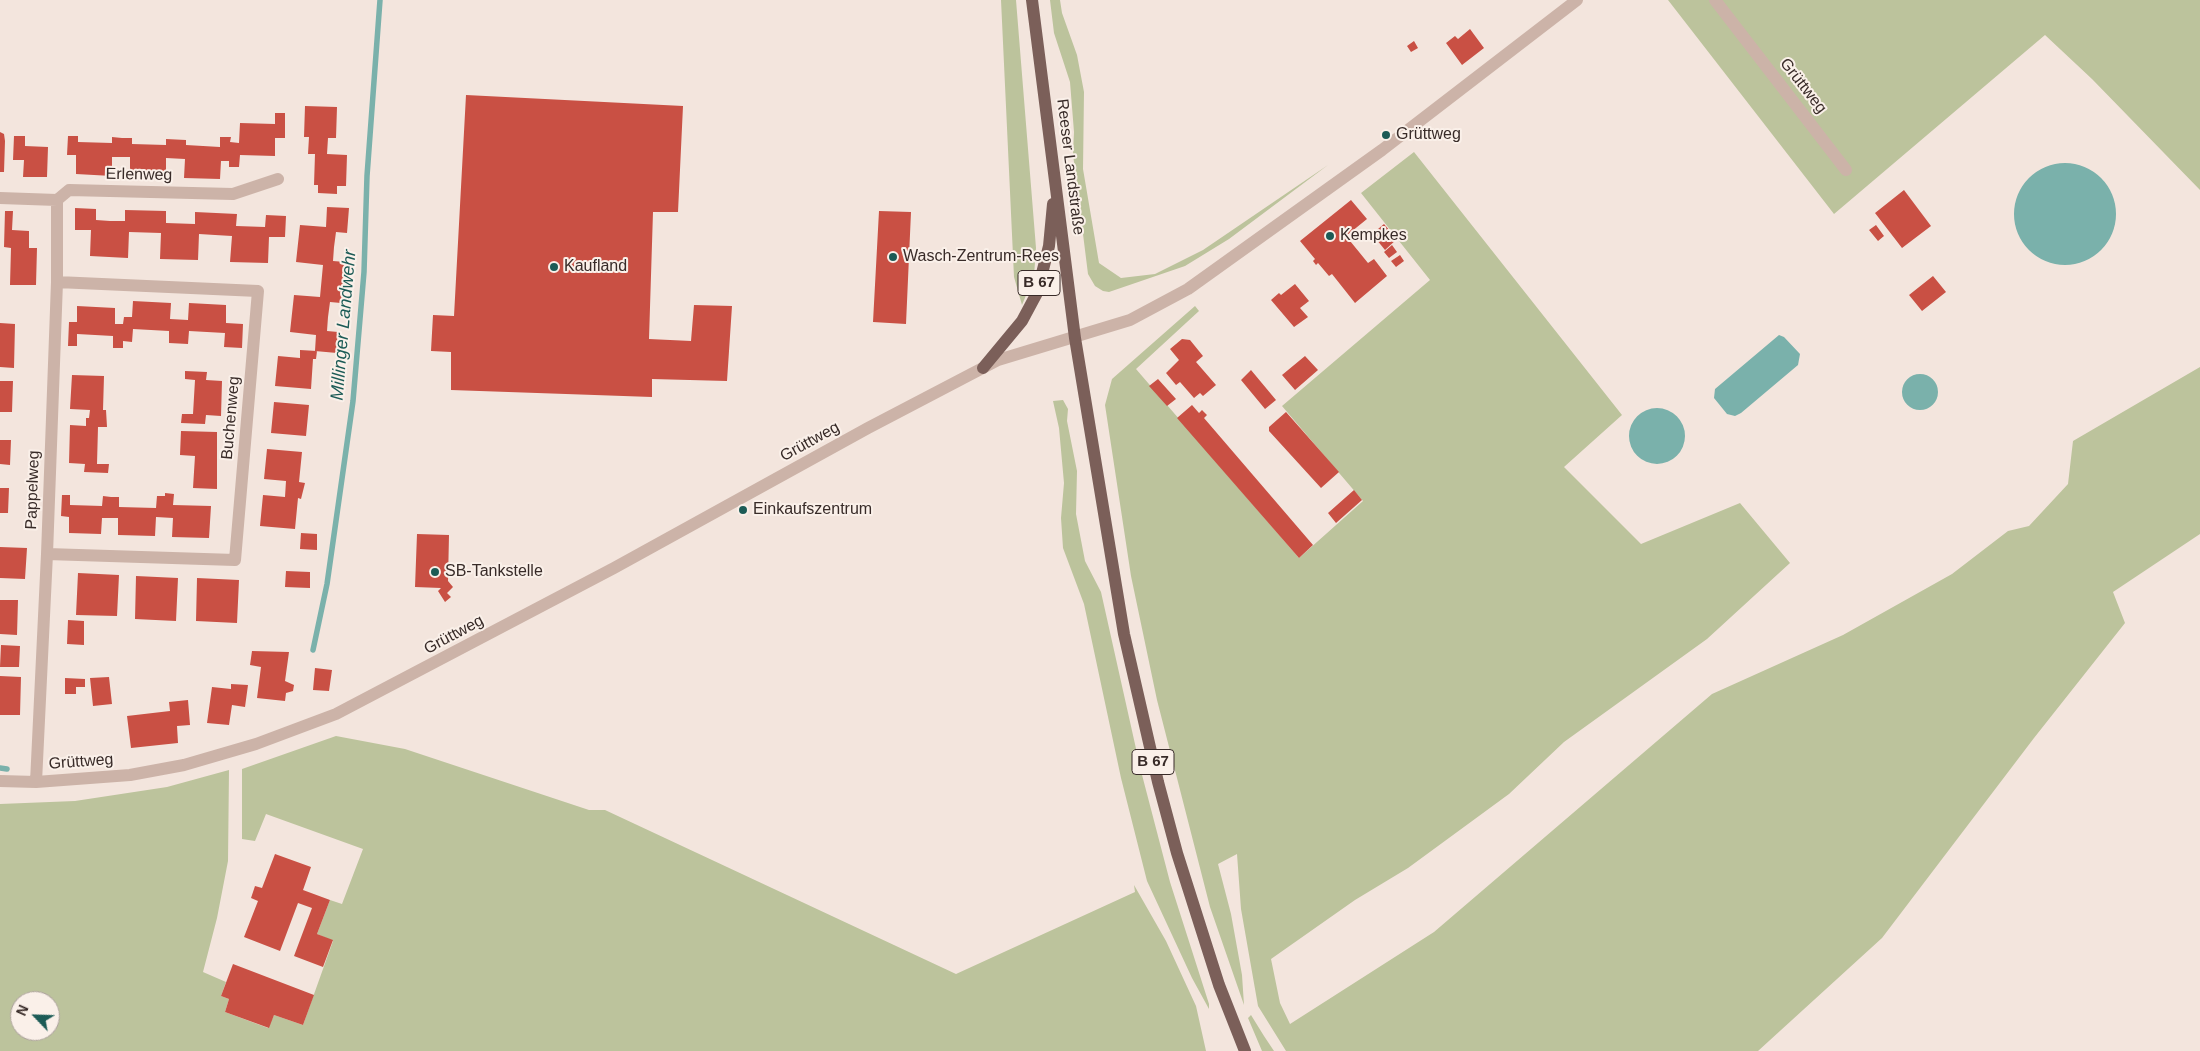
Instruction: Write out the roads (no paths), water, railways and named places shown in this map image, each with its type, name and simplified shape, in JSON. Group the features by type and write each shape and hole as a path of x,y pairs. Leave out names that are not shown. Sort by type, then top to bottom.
{"main road":[{"name":"Reeser Landstraße","path":"1032,0 1075,338"},
{"name":"B 67","path":"983,368 1022,321 1037,293 1049,246 1055,181"},
{"name":"B 67","path":"1075,338 1118,598 1147,737 1177,853 1200,930 1245,1051"}],"street":[{"name":"Grüttweg","path":"0,781 36,782 130,775 184,765 256,744 336,714 614,568 868,428 998,360 1130,320 1188,289 1382,150 1577,0"},
{"name":"Grüttweg","path":"1715,0 1846,170"},
{"name":"Erlenweg","path":"0,198 57,200 69,190 233,194 278,179"},
{"name":"Pappelweg","path":"36,782 57,282 57,200"},
{"name":"Buchenweg","path":"47,554 235,560 258,291 57,282"}],"water":[{"path":"2065,163 2084,167 2101,178 2112,195 2116,214 2112,233 2101,250 2084,261 2065,265 2046,261 2029,250 2018,233 2014,214 2018,195 2029,178 2046,167"},
{"path":"1779,335 1784,337 1800,354 1798,365 1741,413 1735,416 1727,414 1714,398 1715,389"},
{"path":"1920,374 1932,380 1938,392 1932,404 1920,410 1908,404 1902,392 1908,380"},
{"path":"1652,408 1662,408 1677,416 1683,425 1685,436 1683,447 1677,456 1662,464 1652,464 1641,459 1634,452 1629,441 1629,431 1634,420 1641,413"}],"waterway":[{"name":"Millinger Landwehr","path":"313,650 327,584 353,401 364,272 367,176 380,0"},
{"path":"0,768 7,769"}],"place":[{"name":"Grüttweg","path":"1386,135"},
{"name":"Kempkes","path":"1330,236"},
{"name":"Wasch-Zentrum-Rees","path":"893,257"},
{"name":"Kaufland","path":"554,267"},
{"name":"Einkaufszentrum","path":"743,510"},
{"name":"SB-Tankstelle","path":"435,572"}]}
